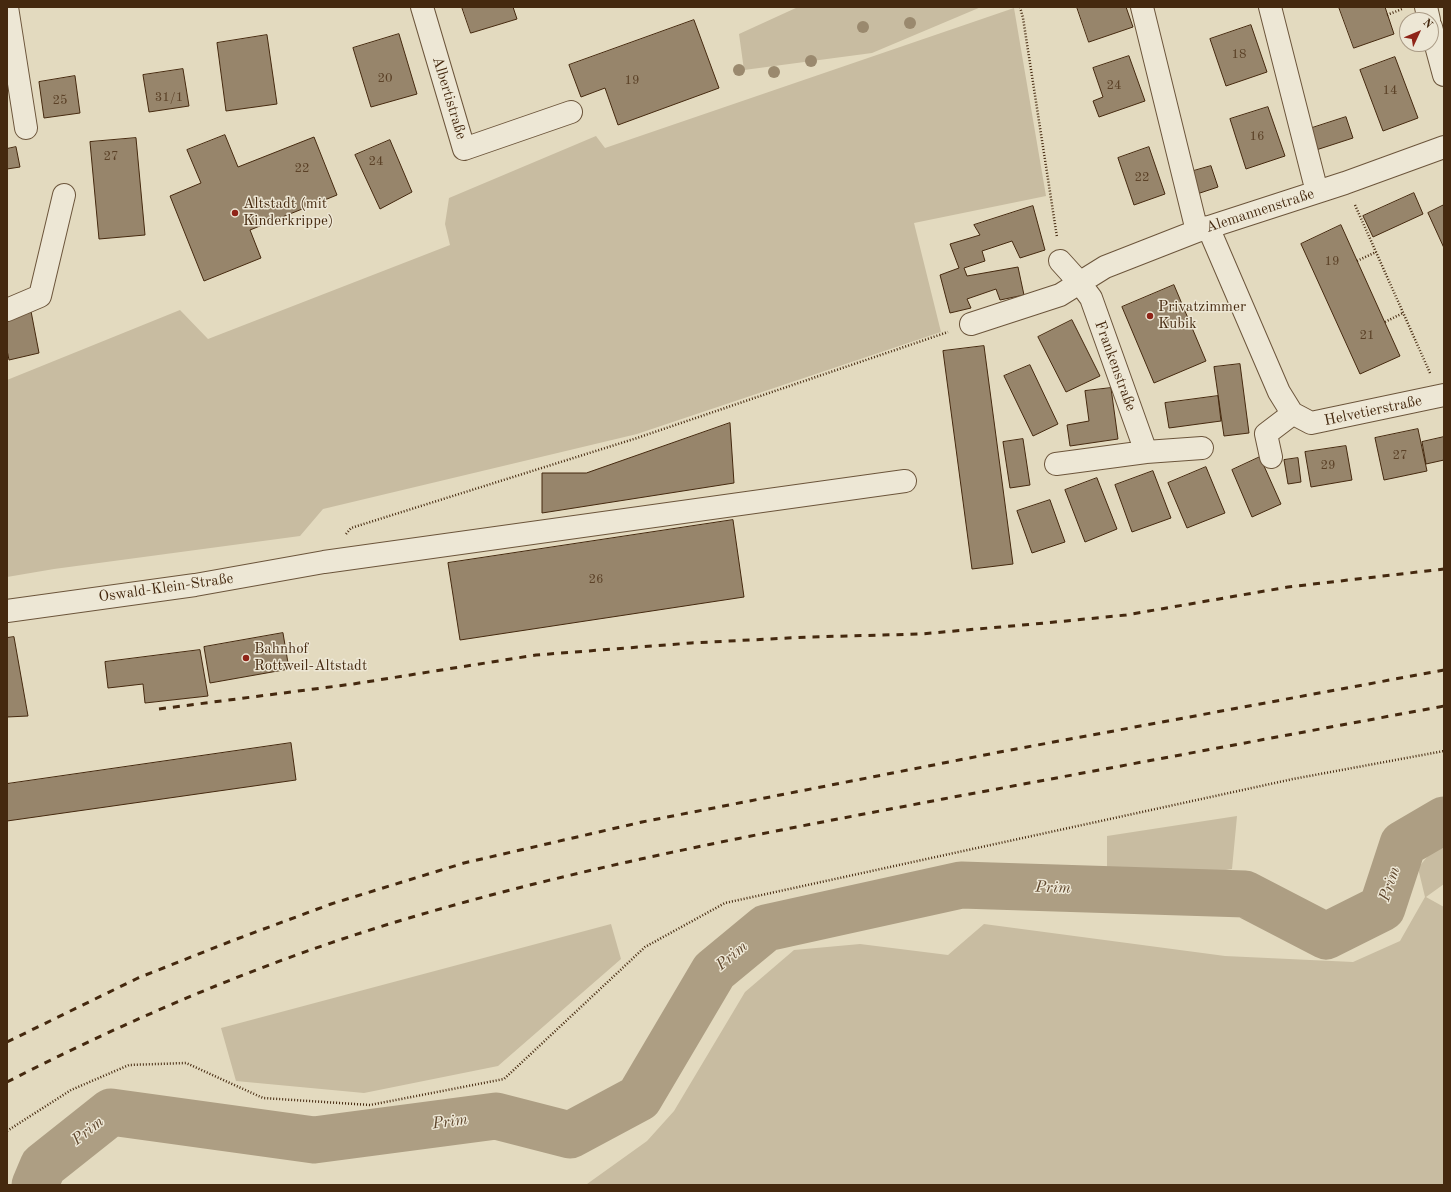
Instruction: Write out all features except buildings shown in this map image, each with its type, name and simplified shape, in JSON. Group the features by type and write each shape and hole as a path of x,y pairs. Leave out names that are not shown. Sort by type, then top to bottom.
{"street":[{"path":"7,7 26,128"},
{"name":"Albertistraße","path":"422,7 464,149 571,112"},
{"name":"Helvetierstraße","path":"1142,7 1203,229 1279,392 1292,412 1311,424 1439,397"},
{"path":"1270,7 1317,192"},
{"path":"1438,52 1444,75"},
{"name":"Alemannenstraße","path":"972,324 1060,295 1105,267 1203,229 1345,183 1444,147"},
{"path":"7,310 40,296 64,195"},
{"path":"1060,261 1079,282"},
{"name":"Frankenstraße","path":"1079,282 1091,298 1146,452"},
{"path":"1271,457 1266,434 1287,418"},
{"path":"1056,464 1146,452 1202,448"},
{"name":"Oswald-Klein-Straße","path":"7,611 195,585 324,562 905,481"}],"path":[{"path":"1020,7 1023,18 1060,261"},
{"path":"1387,15 1408,7"},
{"path":"1345,183 1404,313 1432,377 1439,397"},
{"path":"1357,261 1376,252"},
{"path":"1385,322 1404,313"},
{"path":"324,562 351,528 636,438 972,324"},
{"path":"7,1131 71,1090 129,1065 186,1063 263,1098 370,1105 504,1079 645,947 725,903 1293,779 1444,751"}],"shaded area":[{"path":"798,7 981,7 872,53 744,70 739,34"},
{"path":"1014,8 1046,196 914,223 941,332 637,434 323,509 300,536 54,569 7,577 7,380 180,310 208,339 450,245 445,224 449,198 596,136 605,148"},
{"path":"1237,816 1232,869 1161,880 1107,867 1107,836"},
{"path":"1444,836 1444,884 1426,897 1444,907 1444,1185 587,1185 647,1141 674,1111 745,992 794,950 860,944 948,955 984,924 1225,956 1353,962 1400,941 1425,897 1418,868"},
{"path":"611,924 621,959 498,1066 364,1093 236,1081 221,1028"}],"waterway":[{"name":"Prim","path":"35,1185 43,1166 111,1112 314,1140 496,1116 570,1135 639,1098 714,971 766,928 961,885 1245,894 1326,936 1382,908 1403,844 1444,820"}],"railway":[{"path":"159,709 353,684 536,655 691,643 808,637 921,634 1045,623 1126,615 1288,587 1444,569"},
{"path":"7,1042 138,978 234,940 331,904 464,863 642,822 1005,751 1444,670"},
{"path":"7,1082 105,1034 154,1012 255,971 357,934 475,899 608,866 742,838 1444,706"}],"place":[{"name":"Altstadt (mit Kinderkrippe)","path":"235,213"},
{"name":"Privatzimmer Kubik","path":"1150,316"},
{"name":"Bahnhof Rottweil-Altstadt","path":"246,658"}]}
